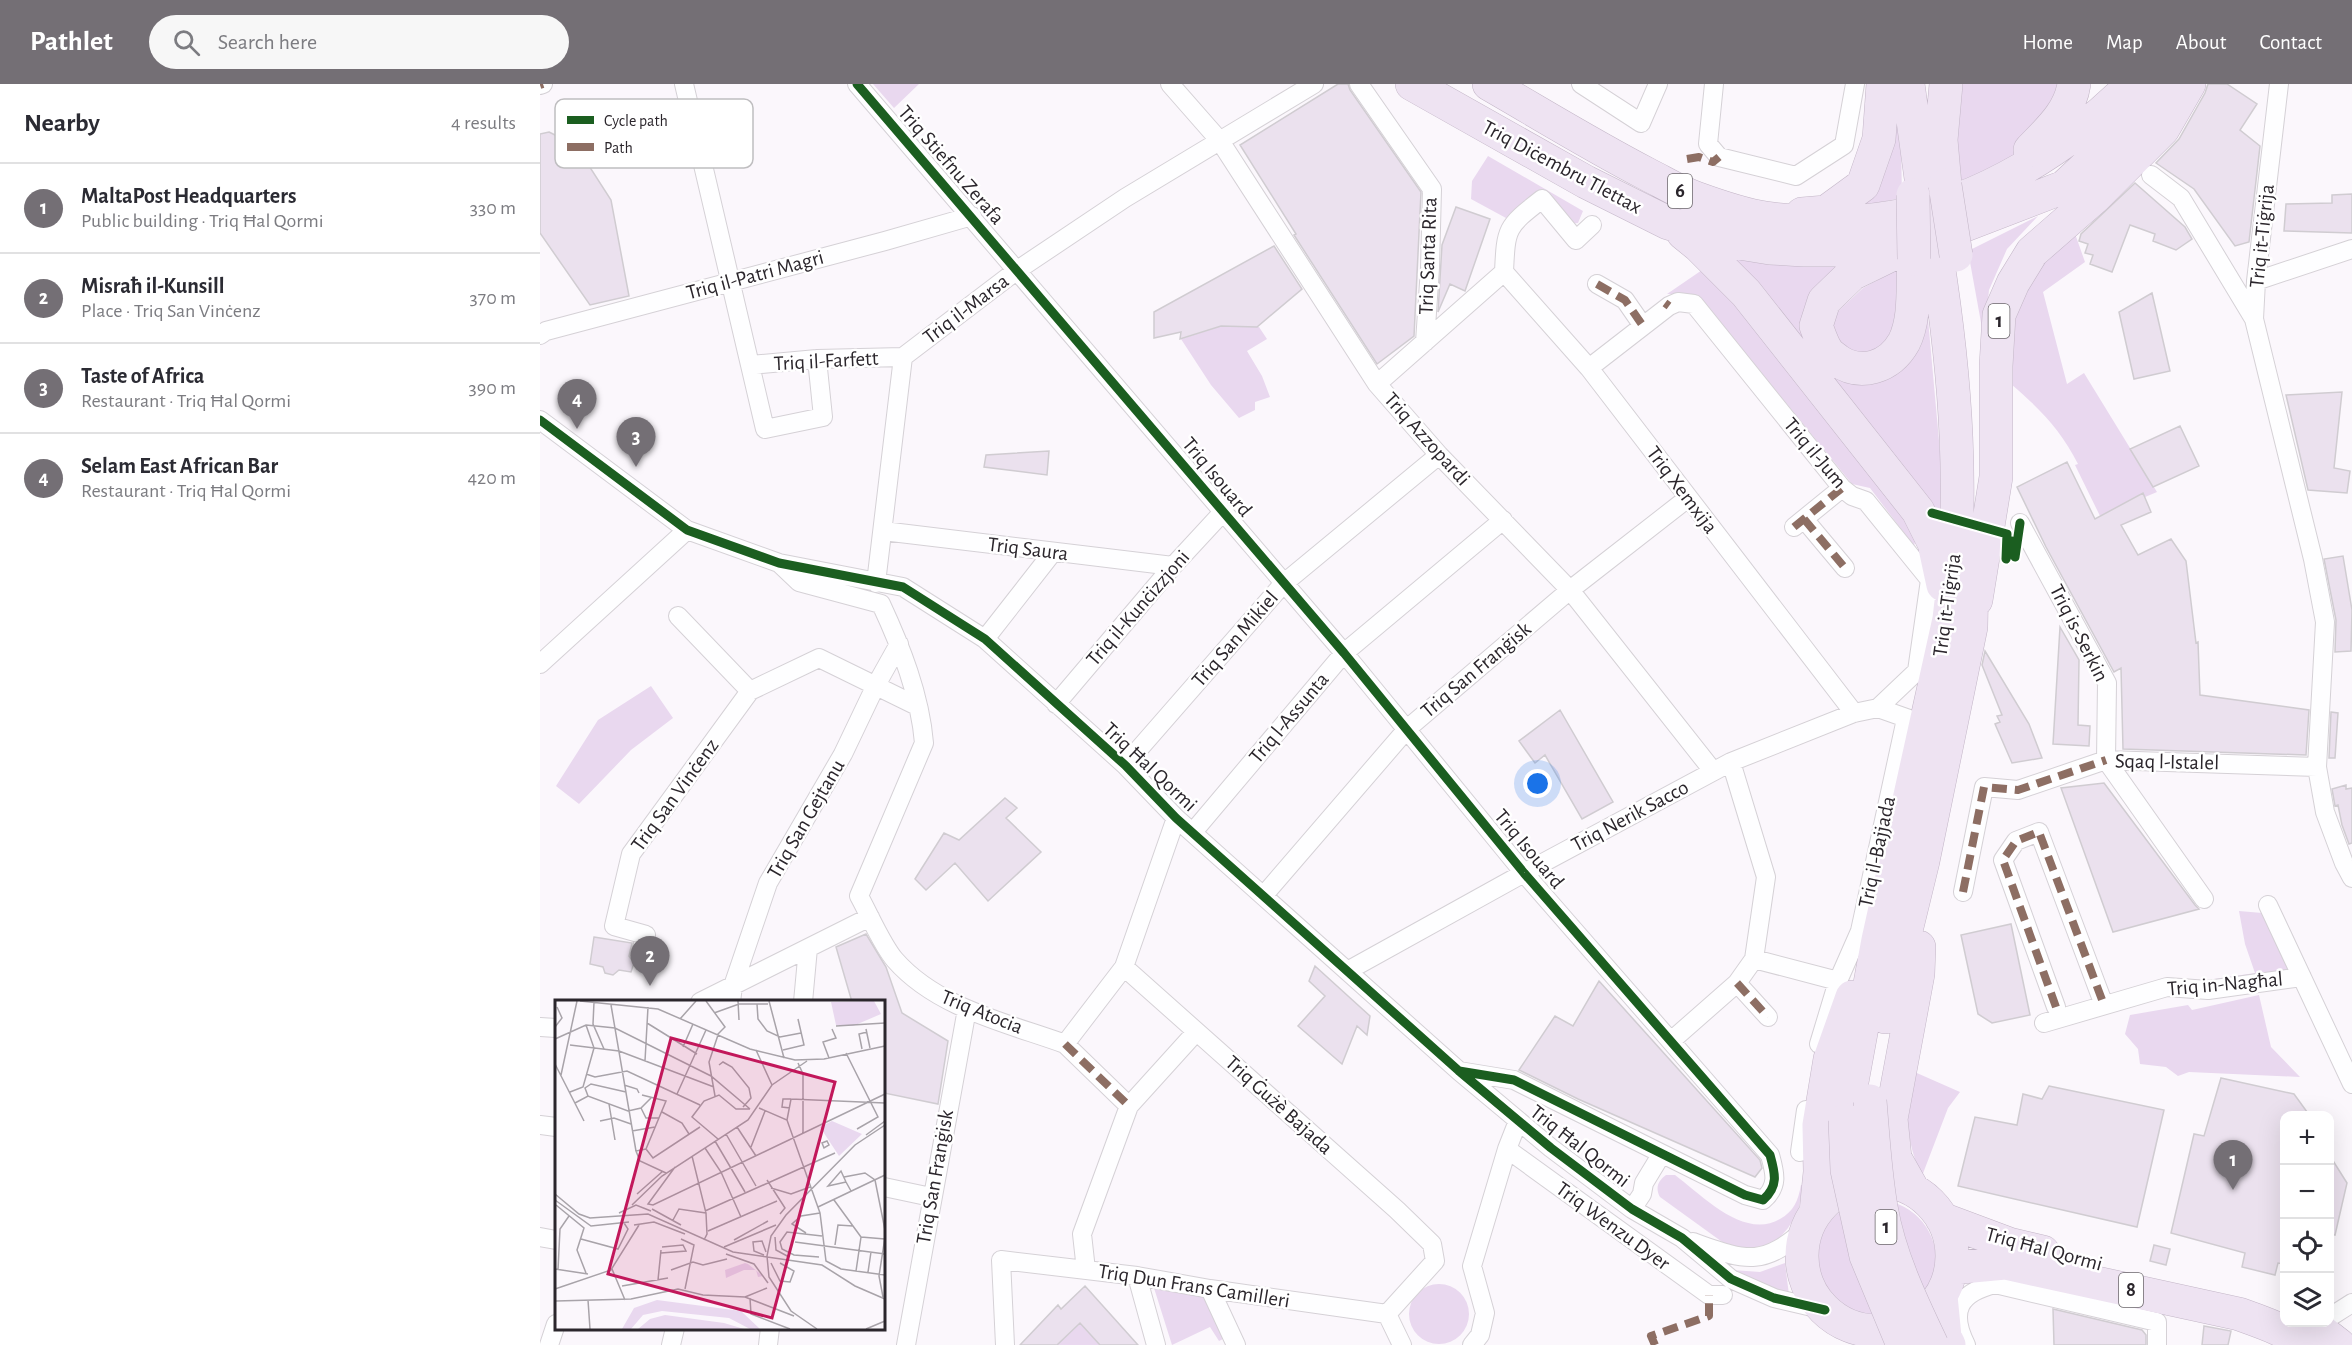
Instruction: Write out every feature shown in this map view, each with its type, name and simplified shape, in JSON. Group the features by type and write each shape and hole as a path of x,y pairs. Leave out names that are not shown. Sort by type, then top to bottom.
{"highway":[{"name":"Triq Diċembru Tlettax","path":"1412,84 1586,182 1668,223 1728,241 1770,248 1871,249 1932,253 2064,187 2134,122 2167,84"},
{"name":"Triq Diċembru Tlettax","path":"1489,84 1627,163 1694,198 1765,218 1847,222 1895,217 1935,193 2029,164 2066,142 2107,109 2132,84"},
{"path":"1765,218 1826,212 1863,185 1879,139 1882,84"},
{"name":"Triq it-Tiġrija","path":"1858,1110 1886,1012 1923,861 1960,623 1972,414 1968,339 1932,253 1935,193 1914,126 1908,84"},
{"path":"1946,84 1935,193 2026,155 2057,121 2072,100 2074,84"},
{"name":"1","path":"1960,623 1996,477 1996,366 1999,315 2013,283 2032,252 2095,197 2163,129 2189,84"},
{"path":"1668,223 1699,246 1746,293 1918,511 1934,543 1960,623"},
{"name":"Triq it-Tiġrija","path":"1858,1110 1878,940 1916,722 1960,623"},
{"path":"1913,1190 1895,1158 1892,1119 1918,974 1923,861"},
{"path":"1878,940 1844,1016 1830,1059 1819,1125 1820,1172 1812,1219 1802,1257 1805,1276 1812,1293 1844,1326 1869,1330 1890,1330 1910,1324 1927,1312 1946,1282"},
{"name":"1","path":"1858,1110 1847,1170 1866,1256 1903,1345"},
{"name":"1","path":"1858,1110 1875,1161 1885,1225 1902,1277 1932,1345"},
{"name":"8","path":"1812,1219 1830,1197 1856,1184 1885,1181 1913,1190 1930,1202 1942,1219 1951,1243 1946,1282"},
{"name":"Triq Ħal Qormi","path":"1942,1219 2009,1244 2124,1270 2252,1306 2280,1316"},
{"name":"Triq Ħal Qormi","path":"1946,1282 2005,1263 2239,1314 2297,1339 2306,1327"},
{"path":"1946,1282 1945,1337 1949,1345"},
{"name":"Triq Ħal Qormi","path":"2310,1327 2320,1331 2339,1345"}],"street":[{"name":"Triq il-Farfett","path":"684,84 687,99"},
{"name":"Triq Stiefnu Zerafa","path":"858,84 972,216 1016,271"},
{"name":"Triq Azzopardi","path":"1170,84 1220,141 1377,384 1439,455 1570,590 1713,771"},
{"name":"Triq il-Marsa","path":"876,583 903,357 1016,271 1125,198 1314,84"},
{"name":"Triq Santa Rita","path":"1359,84 1431,189 1430,268 1425,342"},
{"path":"1581,84 1641,123 1658,84"},
{"path":"1714,84 1708,144 1719,157 1796,176 1844,146 1855,84"},
{"name":"Triq it-Tiġrija","path":"2279,84 2256,281 2254,319 2313,559 2325,622 2317,767 2325,812 2352,878"},
{"name":"Triq il-Farfett","path":"704,168 750,365 817,359 903,357"},
{"path":"2151,175 2181,198 2254,319"},
{"path":"1377,384 1504,272 1506,237 1516,219 1542,199 1576,240 1592,225"},
{"name":"Triq il-Patri Magri","path":"540,335 546,331 972,216"},
{"path":"2256,281 2352,249"},
{"name":"Triq Isouard","path":"1016,271 1344,653 1524,873 1770,1155 1776,1177 1772,1193 1763,1200 1745,1195 1514,1080 1460,1071"},
{"name":"Triq Xemxija","path":"1504,272 1589,368 1854,713"},
{"path":"1597,284 1625,300 1643,326"},
{"name":"Triq il-Jum","path":"1589,368 1667,305 1678,302 1694,304 1842,488 1852,496 1866,501 1930,580 1917,670 1878,708"},
{"path":"750,365 765,429 823,417 817,359"},
{"name":"Triq Ħal Qormi","path":"540,420 687,530 779,563 903,587 985,639 1125,765 1176,818 1460,1071 1551,1148 1632,1209 1682,1238 1731,1279 1844,1326"},
{"name":"Triq San Mikiel","path":"1125,765 1283,584 1439,455"},
{"path":"1842,488 1799,523 1845,568"},
{"name":"Triq San Franġisk","path":"1264,895 1407,729 1570,590 1688,498"},
{"name":"Triq il-Kunċizzjoni","path":"1056,704 1173,566 1223,512"},
{"name":"Triq l-Assunta","path":"1193,832 1344,653 1503,519"},
{"name":"Triq is-Serkin","path":"2020,523 2108,683 2106,760"},
{"path":"540,664 687,530"},
{"name":"Triq Saura","path":"883,531 1173,566"},
{"path":"985,639 1053,552"},
{"name":"Triq Ħal Qormi","path":"779,563 799,582 881,604"},
{"name":"Triq Atocia","path":"881,604 899,644 922,720 924,743 859,896 894,959 926,988 967,1009 1065,1044"},
{"path":"678,616 750,691"},
{"name":"Triq San Gejtanu","path":"732,994 768,883 843,754 899,644"},
{"name":"Triq San Vinċenz","path":"640,954 646,935 614,926 631,854 750,691 819,658 917,706"},
{"path":"1878,708 1916,722"},
{"name":"Triq Nerik Sacco","path":"1348,970 1731,762 1854,713 1878,708"},
{"name":"Triq il-Bajjada","path":"1800,1152 1814,1064 1838,981 1860,931 1916,722"},
{"path":"2106,760 2204,899"},
{"name":"Sqaq l-Istalel","path":"1963,892 1984,787 2018,790 2106,760 2317,767"},
{"path":"1671,1041 1737,983 1754,959 1766,877 1731,762"},
{"path":"1129,1106 1065,1044 1124,967 1176,818"},
{"path":"2056,1007 2003,860 2016,842 2039,832 2104,1005"},
{"path":"2268,905 2352,1084"},
{"path":"708,1000 732,994 808,948 870,916"},
{"path":"803,1000 808,948"},
{"path":"1754,959 1838,981"},
{"name":"Triq Ġużè Bajada","path":"1124,967 1397,1209 1432,1244 1435,1261 1387,1314"},
{"name":"Triq in-Nagħal","path":"2043,1023 2167,987 2208,990 2302,977"},
{"path":"1737,983 1768,1017"},
{"name":"Triq San Franġisk","path":"906,1345 931,1197 967,1009"},
{"path":"540,1027 555,1028"},
{"path":"1086,1270 1082,1234 1129,1106 1196,1032"},
{"path":"1472,1345 1480,1335 1485,1313 1472,1266 1507,1149 1518,1121"},
{"path":"540,1125 555,1127"},
{"name":"Triq Wenzu Dyer","path":"1507,1149 1709,1295 1723,1295"},
{"path":"1632,1209 1661,1155"},
{"path":"885,1187 931,1197"},
{"name":"Triq Ħal Qormi","path":"1682,1238 1736,1257 1763,1256 1786,1246 1812,1219"},
{"path":"540,1237 555,1240"},
{"name":"Triq Dun Frans Camilleri","path":"1005,1345 1000,1260 1137,1275 1210,1289 1387,1314"},
{"path":"1137,1275 1156,1345"},
{"path":"1966,1345 1958,1327 1958,1308 1967,1295 1981,1287 1995,1284 2157,1322 2157,1345"},
{"path":"1210,1289 1236,1345"},
{"path":"2334,1312 2352,1303"},
{"path":"1387,1314 1402,1345"},
{"path":"549,1345 555,1327"},
{"path":"671,1345 675,1330"},
{"path":"768,1345 770,1330"}],"shaded area":[{"path":"873,84 919,84 894,108"},
{"path":"1890,84 1901,143 1902,198 1860,206"},
{"path":"1961,84 2066,84 2038,133 2005,163 1958,182 1952,153"},
{"path":"1488,156 1583,211 1578,223 1569,224 1539,193 1506,218 1471,199 1472,181"},
{"path":"2038,216 2007,249 1989,290 1984,339 1968,251"},
{"path":"2073,228 2085,262 2043,292 2067,384 2084,373 2157,492 2100,516 2075,465 2078,464 2057,430 2011,384 2009,321 2021,289"},
{"path":"1716,247 1850,260 1801,322 1874,383 1926,297 1943,485 1942,533"},
{"path":"1902,267 1891,347 1856,364 1829,332 1835,314 1863,288"},
{"path":"1705,268 1918,530 1914,546 1870,488 1852,484 1701,299 1685,294 1667,294"},
{"path":"1221,326 1259,327 1267,339 1247,351 1262,376 1270,397 1255,402 1255,410 1239,418 1211,385 1181,339"},
{"path":"651,686 673,718 631,750 579,804 556,786 598,720"},
{"path":"2239,911 2262,913 2289,971 2219,984 2214,979 2255,973 2245,944"},
{"path":"2259,995 2271,1047 2300,1077 2189,1072 2178,1076 2166,1067 2140,1064 2138,1049 2125,1034 2130,1015 2188,1005 2192,1010"},
{"path":"1910,1070 1960,1092 1948,1108 1922,1176 1913,1151 1908,1124 1907,1097"},
{"path":"1666,1175 1675,1175 1724,1213 1752,1224 1766,1224 1789,1213 1803,1185 1798,1212 1776,1242 1762,1249 1747,1249 1725,1244 1660,1197 1658,1185"},
{"path":"1876,1200 1899,1205 1918,1218 1931,1237 1936,1260 1931,1283 1918,1302 1899,1315 1876,1320 1853,1315 1834,1302 1821,1283 1816,1260 1821,1237 1834,1218 1853,1205"},
{"path":"1785,1263 1789,1295 1733,1270 1760,1272"},
{"path":"1433,1284 1445,1284 1456,1289 1464,1297 1469,1314 1467,1326 1456,1339 1445,1344 1433,1344 1422,1339 1414,1331 1409,1320 1409,1308 1414,1297 1422,1289"},
{"path":"1154,1288 1207,1297 1225,1338 1219,1341 1210,1327 1172,1345"},
{"path":"1080,1323 1100,1345 1057,1345"}],"building":[{"path":"1338,84 1348,84 1421,192 1414,336 1377,364 1294,235 1296,234 1240,145"},
{"path":"2208,84 2227,84 2257,104 2240,130 2260,146 2249,242 2235,246 2194,189 2156,163 2179,139"},
{"path":"549,132 555,135 555,168 590,168 611,200 629,296 590,305 540,233 540,134"},
{"path":"2135,183 2185,227 2192,239 2176,250 2153,241 2155,234 2130,225 2112,272 2090,264 2093,255 2085,253 2088,244 2079,241 2081,234"},
{"path":"2352,194 2352,233 2284,231 2286,204 2332,203 2332,195"},
{"path":"1456,207 1490,219 1465,291 1450,284 1438,312 1442,245"},
{"path":"1274,246 1302,289 1257,327 1221,326 1180,339 1181,332 1154,338 1154,312"},
{"path":"2152,293 2170,371 2134,379 2119,312"},
{"path":"2342,392 2334,468 2350,471 2347,493 2308,490 2286,395"},
{"path":"2180,426 2199,466 2153,487 2130,449"},
{"path":"1049,451 1047,475 984,467 986,455"},
{"path":"2067,462 2095,519 2143,493 2151,512 2121,525 2138,555 2171,539 2186,561 2196,643 2198,642 2200,695 2309,710 2306,755 2123,749 2121,668 2114,672 2046,547 2017,487"},
{"path":"2343,556 2352,610 2351,651 2335,652 2336,620 2324,559"},
{"path":"2060,627 2079,660 2078,725 2090,726 2089,746 2053,744"},
{"path":"1985,651 2029,724 2042,758 2012,763 1995,724 2000,722 1997,716 2002,715 1982,665"},
{"path":"1560,710 1613,802 1582,819 1545,755 1535,763 1519,741"},
{"path":"2331,712 2338,713 2335,758 2329,758"},
{"path":"2104,783 2199,909 2113,932 2061,788"},
{"path":"2346,785 2346,789 2352,788 2352,843 2349,844 2338,805 2335,806 2332,789"},
{"path":"1005,798 1017,808 1006,818 1041,852 988,901 955,863 926,890 915,879 944,833 959,840"},
{"path":"2011,924 2030,1015 1992,1023 1978,1014 1961,935"},
{"path":"866,934 886,967 902,1013 948,1041 938,1104 885,1093 885,1000 851,1000 836,947"},
{"path":"594,937 632,943 629,956 634,963 631,972 619,970 613,975 605,973 603,967 590,964"},
{"path":"1315,966 1370,1016 1367,1035 1357,1026 1342,1064 1298,1026 1325,996 1309,981"},
{"path":"1599,981 1760,1160 1762,1168 1755,1177 1578,1099 1519,1070 1555,1016 1573,1026"},
{"path":"2221,1078 2294,1094 2306,1111 2280,1111 2280,1263 2278,1263 2275,1275 2242,1267 2245,1253 2171,1233 2194,1134 2204,1136"},
{"path":"2049,1086 2164,1110 2137,1227 1958,1186 1975,1117 2017,1125 2023,1094 2042,1099"},
{"path":"2334,1162 2347,1183 2334,1235"},
{"path":"2154,1245 2170,1249 2166,1265 2150,1261"},
{"path":"1085,1286 1138,1345 1100,1345 1080,1323 1057,1345 1020,1345 1058,1305 1061,1309"},
{"path":"2053,1309 2142,1330 2146,1335 2146,1345 2054,1345"},
{"path":"2204,1326 2231,1331 2228,1345 2202,1345"}],"marked path":[{"path":"1687,159 1699,157 1713,162 1719,157"},
{"path":"1597,284 1625,300 1643,326"},
{"path":"1665,303 1669,306"},
{"path":"1794,527 1842,488"},
{"path":"1804,519 1845,568"},
{"path":"1963,892 1984,787 2018,790 2106,760"},
{"path":"2056,1007 2003,860 2016,841 2039,832 2104,1005"},
{"path":"1737,983 1768,1017"},
{"path":"1065,1044 1129,1106"},
{"path":"1655,1345 1651,1336 1709,1316 1709,1295"}],"cycle path":[{"path":"857,84 1344,653 1524,873 1770,1155 1774,1173 1772,1190 1763,1200 1745,1195 1514,1080 1459,1071"},
{"path":"540,420 687,530 779,563 903,587 985,639 1125,765 1176,818 1459,1071 1551,1148 1632,1209 1682,1238 1731,1279 1774,1298 1825,1310"},
{"path":"1932,513 2007,534 2006,559 2012,541 2015,557 2020,523"}],"place":[{"name":"Selam East African Bar","path":"577,429"},
{"name":"Taste of Africa","path":"636,467"},
{"name":"Misraħ il-Kunsill","path":"650,986"},
{"name":"MaltaPost Headquarters","path":"2233,1190"}]}
